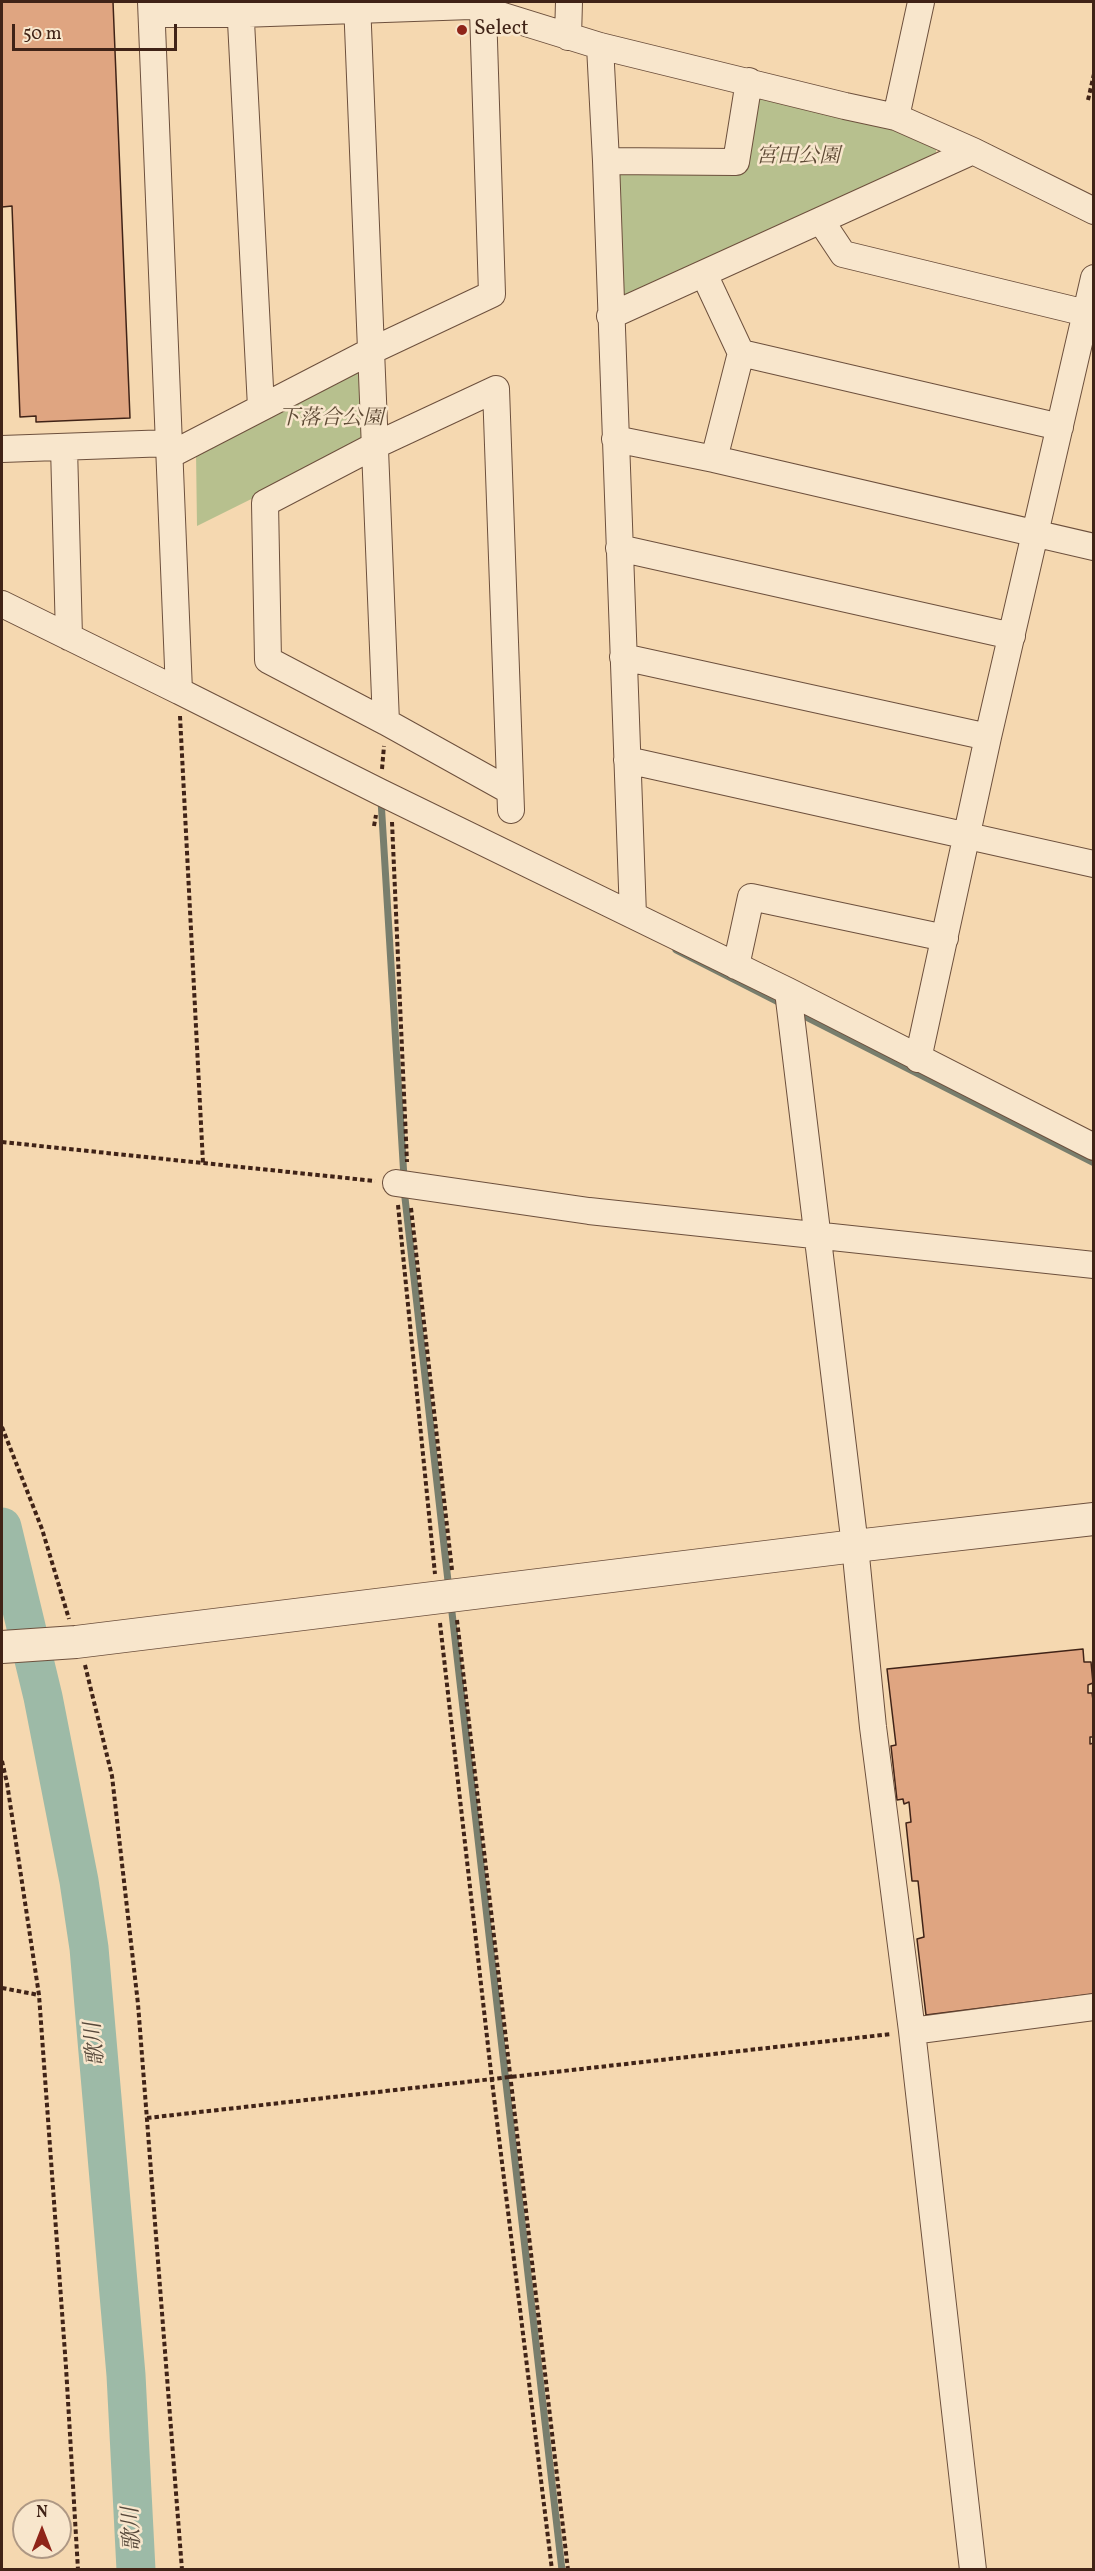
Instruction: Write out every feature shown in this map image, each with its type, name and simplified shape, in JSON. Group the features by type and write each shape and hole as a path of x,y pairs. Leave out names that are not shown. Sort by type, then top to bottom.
{"street":[{"path":"568,38 569,2"},
{"path":"896,117 921,2"},
{"path":"358,6 386,722"},
{"path":"179,691 152,8 471,6 568,38 896,117 973,151 1094,211"},
{"path":"241,8 261,407"},
{"path":"2,449 64,447 170,449 492,294 483,10"},
{"path":"600,46 633,915"},
{"path":"606,161 736,162 748,81"},
{"path":"610,316 973,151"},
{"path":"820,221 843,254 1086,313"},
{"path":"704,274 741,353 714,459"},
{"path":"918,1059 988,737 1094,278"},
{"path":"741,353 1060,427"},
{"path":"496,389 510,800 386,722 268,660 265,502 376,445 496,389"},
{"path":"615,439 714,459 1094,547"},
{"path":"64,447 69,637"},
{"path":"619,548 1012,636"},
{"path":"2,604 788,991 1094,1147"},
{"path":"623,657 988,737"},
{"path":"627,760 1094,864"},
{"path":"736,966 751,897 945,938"},
{"path":"788,991 974,2570"},
{"path":"402,1184 589,1211 1094,1265"},
{"path":"2,1647 68,1643 855,1546 1094,1519"},
{"path":"912,2031 1094,2007"}],"path":[{"path":"1088,100 1094,74"},
{"path":"179,691 203,1163"},
{"path":"386,722 386,795 402,1184 446,1597 492,2081 552,2570"},
{"path":"2,1142 402,1184"},
{"path":"402,1184 446,1597 510,2077 568,2570"},
{"path":"2,1427 42,1529 68,1643 85,1663 112,1776 138,2004 182,2570"},
{"path":"2,1761 39,1995 78,2570"},
{"path":"2,1988 39,1995"},
{"path":"147,2118 912,2031"}],"green space":[{"name":"宮田公園","path":"754,89 936,141 936,155 628,301 617,293 619,164 740,166"},
{"name":"下落合公園","path":"362,365 368,441 197,526 196,452"}],"building":[{"path":"2,2 113,2 130,418 36,422 36,416 20,417 12,206 2,207"},
{"path":"1083,1649 1084,1662 1091,1662 1093,1683 1088,1685 1088,1693 1092,1693 1094,1707 1094,1737 1090,1737 1090,1744 1094,1743 1094,1994 926,2015 917,1939 924,1937 918,1881 912,1881 906,1823 911,1822 909,1802 904,1804 903,1799 897,1800 891,1746 896,1745 887,1669"}],"waterway":[{"path":"381,800 404,1178"},
{"path":"676,950 784,1005"},
{"path":"796,1012 1094,1163"},
{"path":"404,1189 449,1590"},
{"name":"歌川","path":"2,1527 43,1697 79,1881 89,1948 126,2375 136,2570"},
{"path":"451,1604 562,2570"}],"place":[{"name":"Select","path":"462,30"}]}
